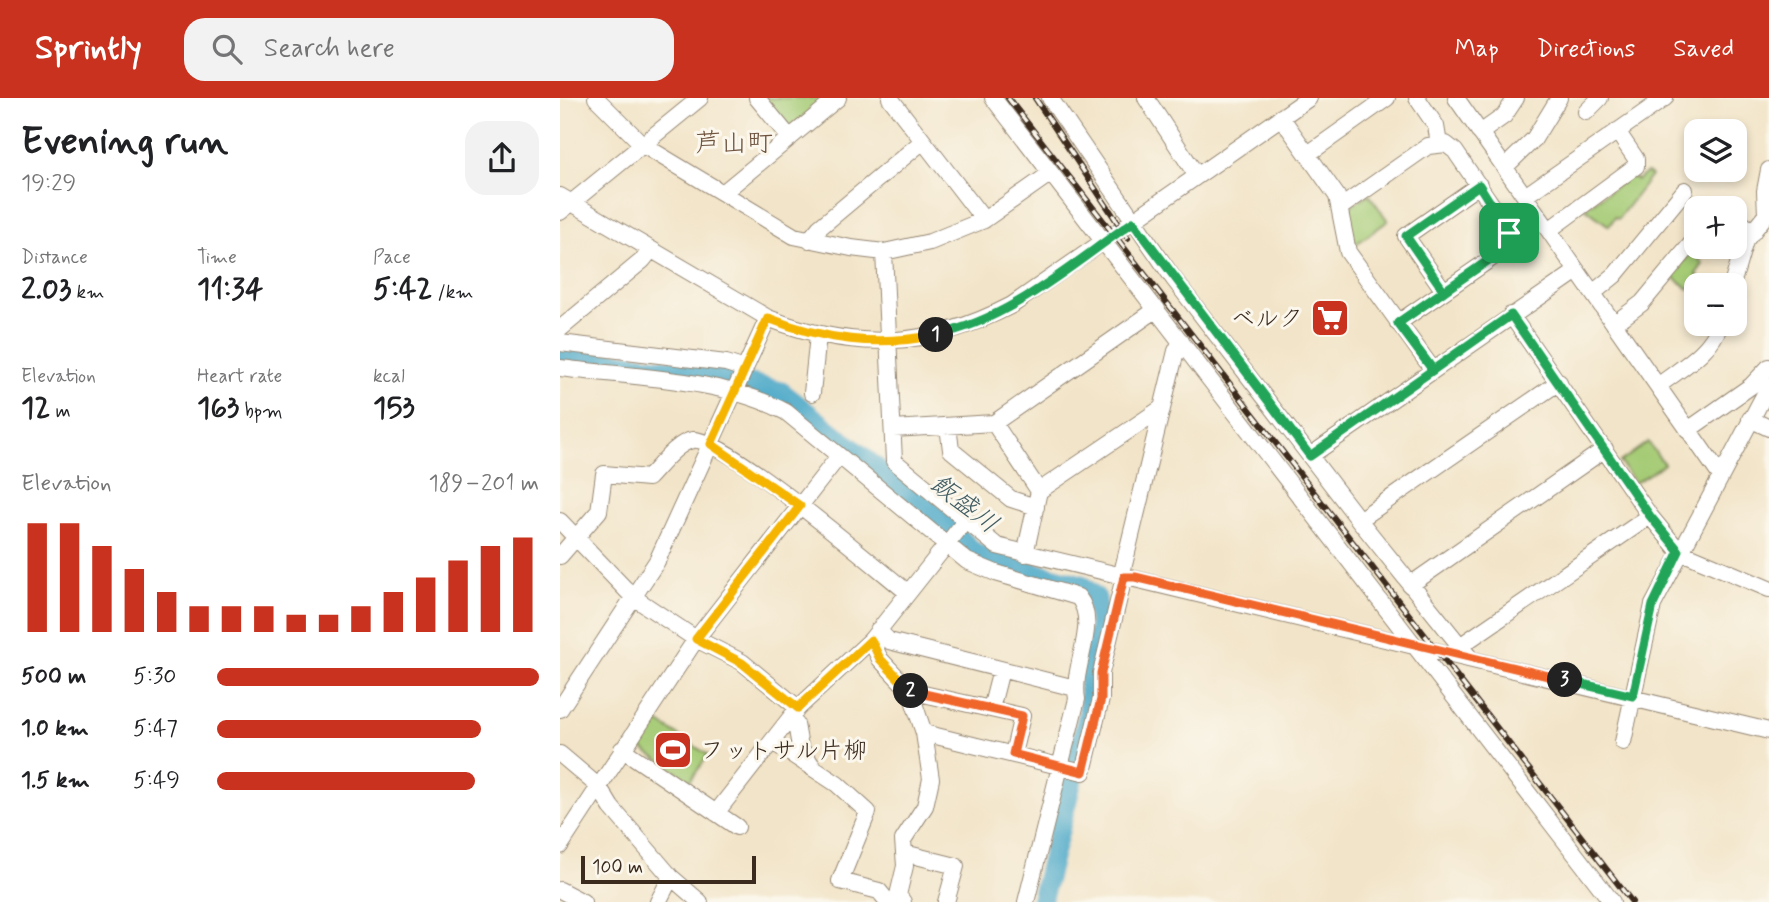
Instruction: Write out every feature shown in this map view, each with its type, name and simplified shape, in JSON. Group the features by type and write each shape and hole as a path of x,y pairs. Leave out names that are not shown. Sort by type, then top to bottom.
{"street":[{"path":"596,98 643,145 794,236 809,240 884,252 930,242 984,220 1051,173"},
{"path":"700,98 564,204 651,250 768,318 818,335 852,341 889,341 946,333 981,321 1012,305 1309,98"},
{"path":"757,98 790,138"},
{"path":"724,192 838,98"},
{"path":"890,98 984,220"},
{"path":"993,98 1612,902"},
{"path":"1050,98 1133,222 1359,520 1465,652"},
{"path":"1146,98 1197,176"},
{"path":"1308,154 1387,98"},
{"path":"1417,98 1436,126 1439,144"},
{"path":"1456,98 1720,475"},
{"path":"1480,133 1504,117 1516,98"},
{"path":"1504,167 1534,139 1559,98"},
{"path":"1586,113 1601,98"},
{"path":"1525,197 1659,99"},
{"path":"1281,117 1338,196 1348,252 1433,370"},
{"path":"1549,230 1636,166 1636,159 1617,131"},
{"path":"809,240 819,228 923,141"},
{"path":"1341,207 1428,146 1439,144 1455,151 1507,227 1509,241 1499,253 1398,323"},
{"path":"1736,273 1745,241 1766,215 1765,191 1769,170"},
{"path":"1444,291 1406,236 1479,185"},
{"path":"1592,293 1615,275 1685,190"},
{"path":"1747,227 1753,232"},
{"path":"560,329 643,260 651,250"},
{"path":"884,252 894,461 964,523 997,546 1415,645 1465,652 1769,731"},
{"path":"1614,324 1642,303 1684,252"},
{"path":"1310,456 1577,271"},
{"path":"893,429 994,423 1157,309"},
{"path":"1511,315 1650,516 1679,551 1769,589"},
{"path":"560,709 657,561 768,318"},
{"path":"812,393 818,335"},
{"path":"1658,386 1700,354 1715,336"},
{"path":"924,733 1083,772 1101,699 1101,673 1122,577 1162,408 1181,341"},
{"path":"560,343 726,363 744,370"},
{"path":"1689,430 1751,386 1769,367"},
{"path":"560,368 735,391 786,412 982,569 1078,597 1088,616 1075,688 1077,699 1026,902"},
{"path":"1359,520 1559,382"},
{"path":"1623,742 1653,605 1679,551 1769,386"},
{"path":"948,426 951,450 1011,499 1037,499 1162,408"},
{"path":"1750,419 1769,428"},
{"path":"994,423 1037,499 1025,554"},
{"path":"560,556 599,511 604,474 648,478 684,443 692,440 711,444 800,506 907,592"},
{"path":"1410,585 1605,449"},
{"path":"560,846 696,639 839,456"},
{"path":"1465,652 1650,516"},
{"path":"560,521 633,597 696,639 742,663 797,716 800,747 815,768"},
{"path":"716,813 773,742 875,635 964,523"},
{"path":"875,635 889,641 1075,688"},
{"path":"875,635 880,659 910,691 924,733 931,779 925,806 905,835 905,866 898,895 903,902"},
{"path":"991,709 1001,670"},
{"path":"910,691 1022,716 1013,754"},
{"path":"773,742 815,768 868,812 840,881 879,891 888,902"},
{"path":"622,749 737,827"},
{"path":"560,754 599,788 611,807 671,877 700,902"},
{"path":"904,853 956,866 946,902"},
{"path":"658,902 671,877"},
{"path":"560,890 583,902"}],"green space":[{"path":"760,98 828,98 790,129"},
{"path":"1647,173 1651,176 1618,219 1615,217 1609,226 1585,208 1631,176 1637,180"},
{"path":"1369,194 1388,221 1352,247 1346,209"},
{"path":"1685,259 1700,259 1703,264 1697,273 1684,273 1684,285 1671,275"},
{"path":"1648,442 1664,464 1635,483 1620,462"},
{"name":"フットサル片柳","path":"655,720 708,755 690,781 638,746"}],"waterway":[{"name":"飯盛川","path":"560,355 725,377 781,392 934,514 975,553 992,561 1081,585 1096,598 1100,629 1090,663 1089,713 1041,902"}],"railway":[{"path":"1008,98 1632,902"},
{"path":"1035,98 1128,238"}],"place":[{"name":"ベルク","path":"1330,318"},
{"name":"フットサル片柳","path":"673,750"}],"district":[{"name":"芦山町","path":"734,142"}],"route":[{"path":"1509,233 1479,185 1406,236 1444,291 1398,323 1433,370 1511,315 1650,516 1679,551 1653,605 1633,696 1135,577 1124,577 1101,673 1101,699 1083,772 1013,754 1022,716 910,691 880,659 871,640 798,708 742,663 696,639 800,506 711,444 768,318 818,335 852,341 898,341 946,333 981,321 1012,305 1133,222 1209,326 1310,456 1433,370 1398,323 1499,253 1507,246 1509,233"}]}
